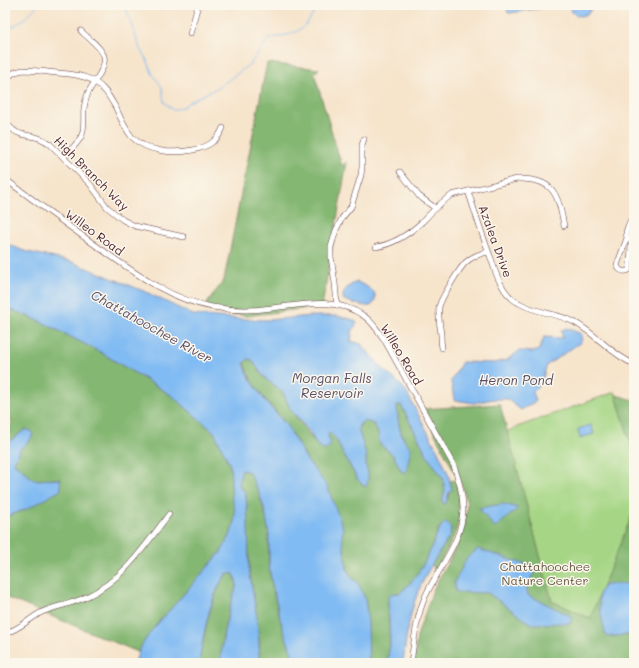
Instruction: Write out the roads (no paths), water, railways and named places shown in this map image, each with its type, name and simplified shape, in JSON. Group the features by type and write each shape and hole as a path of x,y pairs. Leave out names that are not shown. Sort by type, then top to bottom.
{"street":[{"path":"190,34 198,5"},
{"path":"64,157 77,143 82,134 84,128 85,100 104,64 104,57 101,51 81,31"},
{"path":"5,79 15,72 28,70 78,75 95,81 107,93 132,136 139,143 147,147 175,152 200,148 214,141 220,135 223,128"},
{"name":"High Branch Way","path":"10,127 20,134 34,136 46,141 90,184 107,207 123,220 135,226 184,237"},
{"path":"337,305 331,247 336,230 342,218 351,207 361,174 364,139"},
{"path":"400,172 419,196 435,208"},
{"path":"376,247 398,240 410,232 443,200 452,195 517,179 528,178 544,183 550,188 557,198 564,226"},
{"name":"Willeo Road","path":"5,180 140,276 160,289 185,300 206,306 235,310 324,303 337,305 352,310 364,316 373,324 454,466 461,487 464,509 459,533 430,587 422,606 417,624 411,663"},
{"name":"Azalea Drive","path":"468,191 500,283 510,297 530,308 559,315 574,322 624,359 634,364"},
{"path":"631,239 618,265 618,269 623,272 629,270 631,258 631,239 626,232 630,221 634,216"},
{"path":"442,348 439,309 443,298 465,262 488,252"},
{"path":"5,633 41,613 95,593 112,582 134,560 170,514"}],"water":[{"path":"506,5 546,5 543,8 508,13"},
{"path":"569,5 593,5 588,13 581,16 573,13"},
{"name":"Morgan Falls Reservoir","path":"5,243 24,251 72,262 146,292 193,315 268,320 311,316 337,316 354,320 357,323 352,332 351,341 361,344 381,367 404,388 438,451 448,473 452,490 449,492 446,503 444,504 442,501 445,491 443,478 427,455 401,405 397,405 401,434 403,439 411,448 406,472 402,472 393,455 380,444 378,433 374,424 365,421 362,422 358,430 366,455 368,479 366,487 358,480 337,440 329,432 329,448 325,450 317,445 310,433 290,409 283,392 267,380 252,360 248,359 244,363 251,380 264,399 287,426 310,465 327,486 343,528 342,537 347,568 352,578 360,587 365,599 368,623 369,663 293,663 272,584 269,566 269,535 265,511 259,493 249,472 242,470 239,480 240,488 244,490 246,496 249,569 257,618 259,663 220,663 224,631 237,584 234,574 227,573 216,592 208,616 199,663 135,663 146,638 221,552 230,536 234,524 235,512 232,500 230,465 214,432 171,395 100,352 42,322 5,307"},
{"path":"357,282 374,292 375,300 372,305 365,306 344,300 343,294 346,289"},
{"name":"Heron Pond","path":"566,328 582,334 581,342 547,365 541,383 533,392 536,401 521,410 507,399 494,399 474,403 454,400 451,381 462,362 495,363 507,360 519,351 533,352 539,350 544,337 563,338 561,331"},
{"path":"591,425 594,434 582,437 580,439 578,429"},
{"path":"26,429 33,432 31,439 19,450 14,463 34,480 60,479 61,490 27,509 5,517 5,445"},
{"path":"503,504 518,508 495,528 479,508"},
{"path":"445,522 448,523 451,528 450,536 432,564 414,603 406,638 403,663 387,663 390,644 388,600 390,594 400,593 416,576 430,551 439,529"},
{"path":"478,549 533,567 535,571 526,587 528,595 571,616 571,623 531,624 488,593 456,592 454,583 467,558"},
{"path":"634,583 634,634 606,637 600,610 599,593 605,585"}],"waterway":[{"path":"5,32 24,19 38,5"},
{"path":"124,5 140,49 147,60 152,73 162,87 164,102 173,110 183,107 189,102 219,87 250,64 267,41 272,38 296,32 308,22 318,5"}],"water label":[{"name":"Chattahoochee River","path":"152,326"}],"park label":[{"name":"Chattahoochee Nature Center","path":"545,573"}]}
